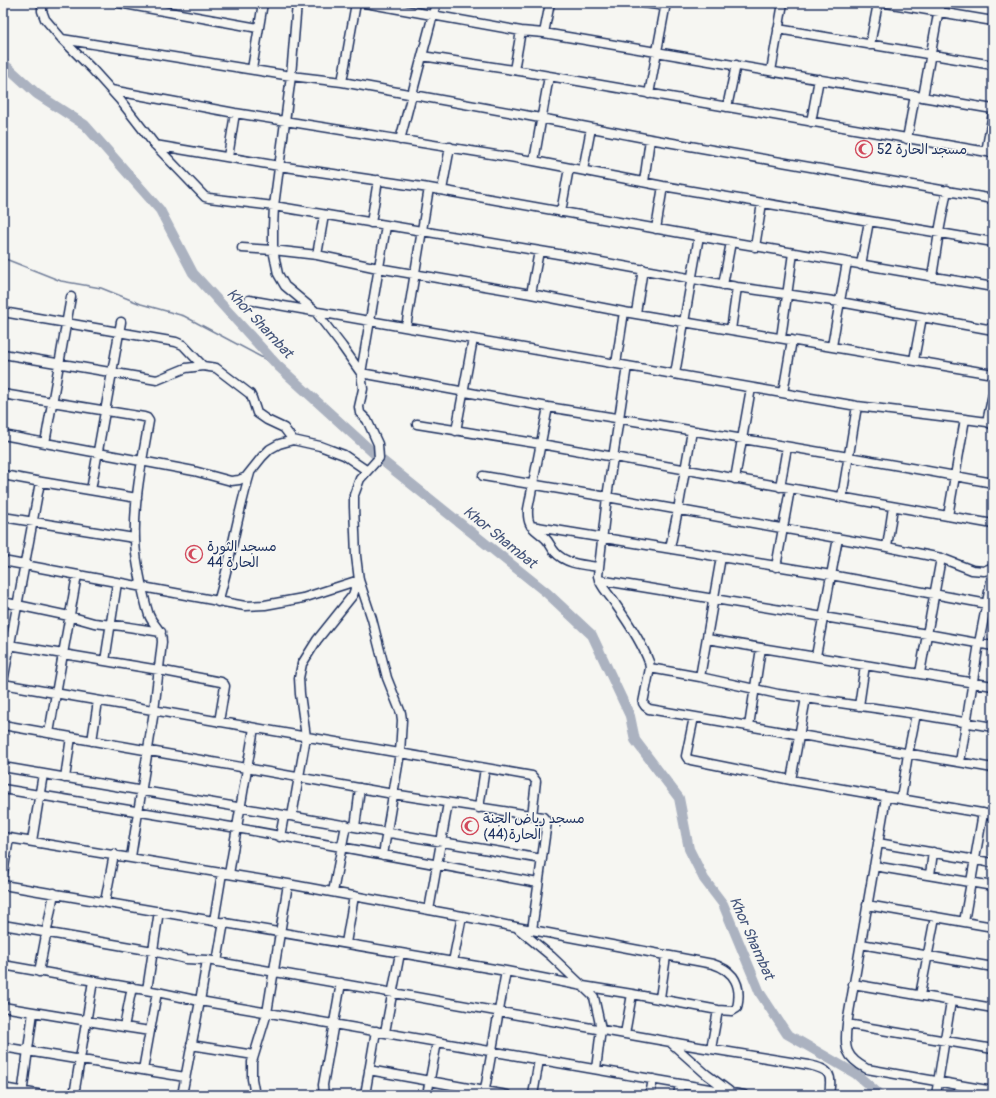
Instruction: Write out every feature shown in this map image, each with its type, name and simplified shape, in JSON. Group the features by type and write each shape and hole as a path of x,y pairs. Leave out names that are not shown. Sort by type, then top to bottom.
{"street":[{"path":"42,3 42,11 46,19 62,39 111,90 155,145 205,197 274,206 539,251 724,285 840,302 993,330"},
{"path":"119,3 258,28"},
{"path":"252,69 263,3"},
{"path":"297,3 291,76 284,120 274,206 273,250 278,274 285,286 315,311 361,373 548,407 692,430 993,483"},
{"path":"342,82 356,3"},
{"path":"365,3 521,31 544,33 993,109"},
{"path":"405,3 431,14"},
{"path":"400,140 422,56 431,14 436,3"},
{"path":"544,33 550,3"},
{"path":"644,3 665,4 649,94"},
{"path":"771,71 782,3"},
{"path":"870,45 878,3"},
{"path":"886,3 993,21"},
{"path":"907,138 931,55 940,3"},
{"path":"778,29 993,65"},
{"path":"514,70 521,31"},
{"path":"62,39 291,76 342,82 650,139 993,199"},
{"path":"422,56 514,70 989,153 993,113"},
{"path":"727,107 736,65"},
{"path":"534,162 549,76"},
{"path":"811,122 819,80"},
{"path":"111,90 235,113 450,147 583,170 663,186 993,242"},
{"path":"228,157 235,113"},
{"path":"583,170 591,128"},
{"path":"644,182 650,139"},
{"path":"155,145 279,166 442,190 755,247 993,287"},
{"path":"442,190 450,147"},
{"path":"561,212 569,168"},
{"path":"371,223 378,180"},
{"path":"656,229 663,186"},
{"path":"406,327 429,188"},
{"path":"932,277 947,190"},
{"path":"755,247 762,203"},
{"path":"317,255 324,215"},
{"path":"862,265 869,221"},
{"path":"280,837 288,816 299,777 306,737 299,678 302,664 317,640 353,596 355,591 357,581 354,495 356,486 366,470 379,458 378,444 367,420 360,413 359,406 363,389 361,373 386,226"},
{"path":"674,374 699,236"},
{"path":"724,285 731,242"},
{"path":"242,248 317,255 378,268 531,294 624,312 993,374"},
{"path":"531,294 539,251"},
{"path":"781,338 794,253"},
{"path":"832,346 847,262"},
{"path":"636,313 643,270"},
{"path":"731,330 737,287"},
{"path":"45,443 71,297"},
{"path":"249,300 857,406 965,419 990,424 993,394"},
{"path":"3,312 176,342 183,345 203,366"},
{"path":"616,364 624,312"},
{"path":"914,360 922,317"},
{"path":"91,490 121,322"},
{"path":"456,431 473,339"},
{"path":"783,393 792,340"},
{"path":"3,354 157,380 186,368 203,366 216,368 244,389 252,398 257,412 268,420 284,428 293,440"},
{"path":"628,366 607,497 599,567 599,580 627,622 647,657 650,668 644,698 645,706 649,709 993,768"},
{"path":"735,479 751,388"},
{"path":"3,394 148,418 149,421 137,498 134,538 142,587 150,616 161,632 162,642 154,711 131,857"},
{"path":"842,497 857,406"},
{"path":"548,407 533,484 528,522 549,542 554,552 560,557 568,561 599,567"},
{"path":"948,516 965,419"},
{"path":"417,424 540,444 993,524"},
{"path":"670,548 692,430"},
{"path":"3,435 194,471 231,481 239,480 250,472 270,449 279,444 293,440 320,446 344,455 366,470"},
{"path":"780,487 787,447"},
{"path":"218,602 228,567 238,517 250,472"},
{"path":"3,474 40,482 137,498"},
{"path":"483,476 887,547 942,558 972,570 984,571 993,567"},
{"path":"40,482 17,605 6,644 3,683 55,694 532,776 536,781 532,816"},
{"path":"776,567 790,489"},
{"path":"887,547 893,506"},
{"path":"3,517 134,538"},
{"path":"531,526 831,575 990,604"},
{"path":"816,656 838,538"},
{"path":"700,677 721,558"},
{"path":"920,673 942,558"},
{"path":"3,561 245,606 303,598 357,581"},
{"path":"960,762 979,643 990,604 993,571"},
{"path":"49,734 77,575"},
{"path":"599,580 993,646"},
{"path":"357,581 372,619 387,678 401,713 402,720 400,753 383,855"},
{"path":"105,661 118,583"},
{"path":"3,602 94,623 161,632"},
{"path":"707,638 993,686"},
{"path":"6,644 221,682 224,684 219,722"},
{"path":"749,726 761,648"},
{"path":"859,706 865,665"},
{"path":"650,668 700,677 782,695 916,714 993,727"},
{"path":"791,780 806,698"},
{"path":"92,741 98,701"},
{"path":"902,799 908,754 916,714"},
{"path":"694,717 686,756 688,759 791,780 993,815"},
{"path":"3,725 394,794 543,818 547,820 532,930"},
{"path":"214,921 237,828 254,728"},
{"path":"65,778 71,737"},
{"path":"3,767 542,859"},
{"path":"479,808 485,768"},
{"path":"32,841 43,774"},
{"path":"355,827 360,788"},
{"path":"3,789 237,828 538,883"},
{"path":"886,797 853,984 847,1024 846,1047 856,1063 867,1069 993,1090"},
{"path":"429,910 448,803"},
{"path":"964,922 983,813"},
{"path":"333,892 346,826"},
{"path":"3,874 6,837 114,854 333,892 714,964 723,967 730,972 736,981 739,997 737,1008 732,1011 718,1010 660,998 583,986 346,943 3,885"},
{"path":"878,842 993,863"},
{"path":"930,875 934,852"},
{"path":"105,902 114,854"},
{"path":"874,866 993,886"},
{"path":"255,1095 252,1067 266,1013 288,884"},
{"path":"39,972 54,893"},
{"path":"346,943 354,896"},
{"path":"867,905 993,927"},
{"path":"146,990 159,911"},
{"path":"453,962 462,916"},
{"path":"920,995 935,917"},
{"path":"217,962 224,922"},
{"path":"3,925 153,951 186,959 207,960 601,1030 820,1067 827,1072 831,1078 829,1095"},
{"path":"516,927 551,956 594,997 601,1030 596,1069"},
{"path":"861,944 993,967"},
{"path":"365,1095 370,1070 392,992 400,953"},
{"path":"660,998 666,956"},
{"path":"182,1095 207,960"},
{"path":"3,966 132,987 266,1013 653,1079 710,1092 744,1095"},
{"path":"485,1093 506,971"},
{"path":"74,1095 93,981"},
{"path":"324,1095 323,1085 341,983"},
{"path":"853,984 993,1008"},
{"path":"124,1027 132,987"},
{"path":"143,1070 158,992"},
{"path":"625,1034 632,994"},
{"path":"936,1095 951,1000"},
{"path":"3,1007 150,1031"},
{"path":"711,1049 718,1010"},
{"path":"22,1093 33,1012"},
{"path":"847,1024 993,1049"},
{"path":"427,1095 437,1042"},
{"path":"670,1042 706,1074 732,1093"},
{"path":"191,1045 254,1055"},
{"path":"3,1047 185,1077"},
{"path":"533,1095 539,1060"},
{"path":"370,1070 485,1093 507,1095"},
{"path":"650,1095 653,1079"},
{"path":"678,1095 680,1084"},
{"path":"3,1088 22,1093 43,1095"}],"waterway":[{"name":"Khor Shambat","path":"3,63 37,94 85,125 160,210 193,273 278,366 379,458 547,593 592,635 630,716 635,740 679,798 689,849 704,879 723,904 760,993 787,1034 856,1074 880,1095"},
{"path":"3,258 61,281 101,288 141,304 184,316 278,366"}],"place":[{"name":"مسجد الحارة 52","path":"864,149"},
{"name":"مسجد الثورة الحارة 44","path":"194,554"},
{"name":"مسجد رياض الجنة الحارة(44)","path":"470,826"}]}
